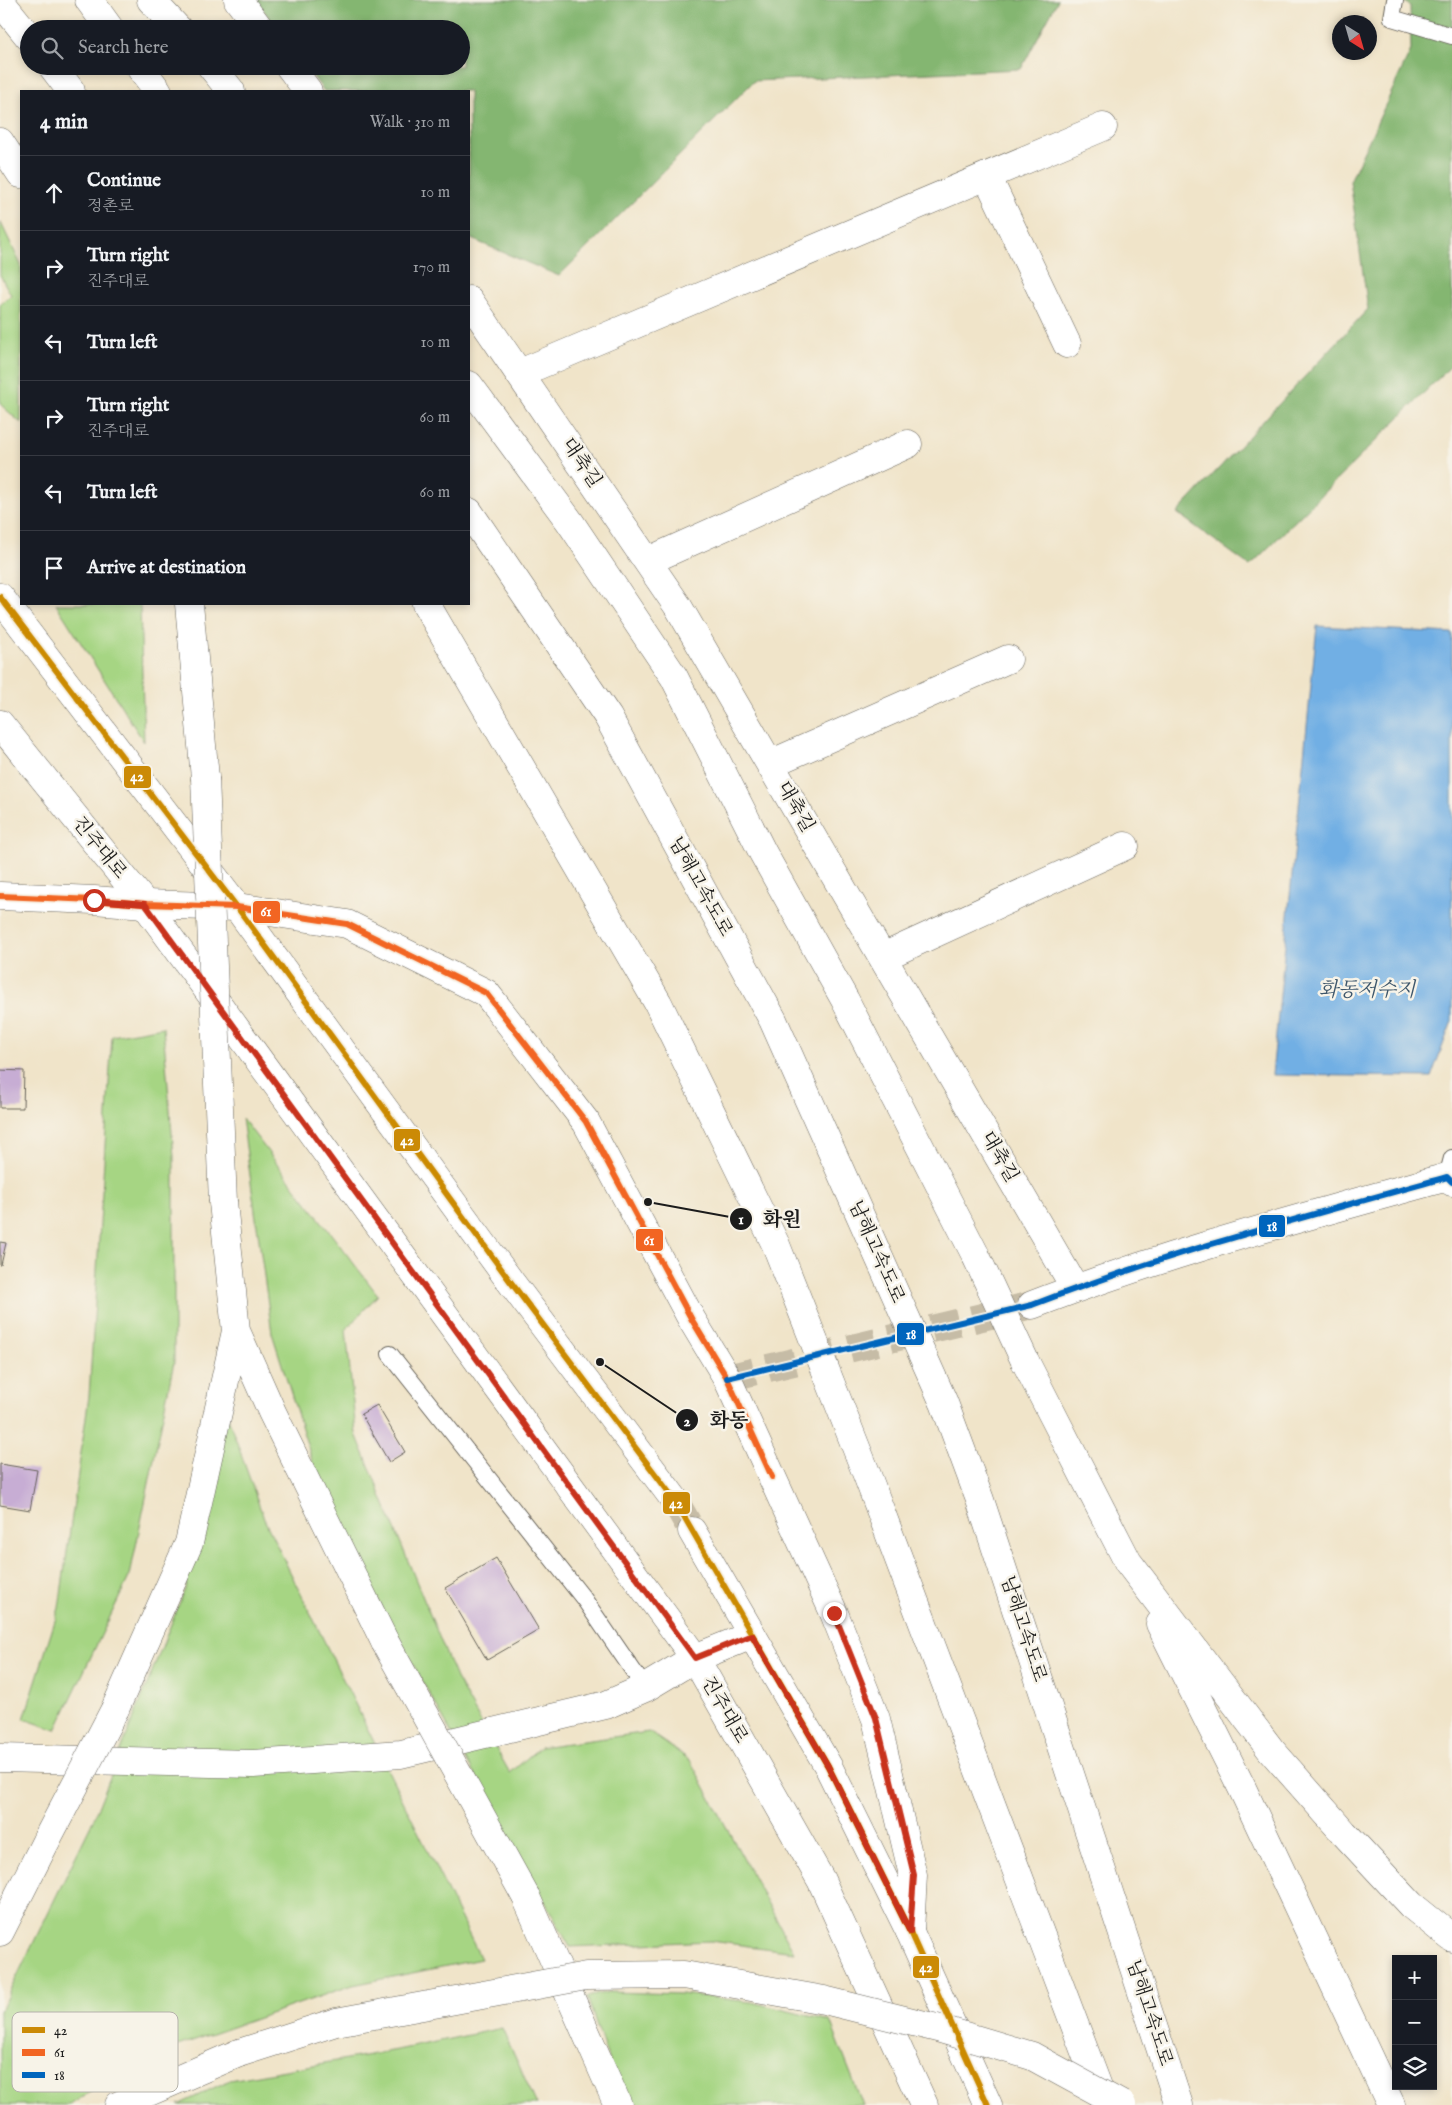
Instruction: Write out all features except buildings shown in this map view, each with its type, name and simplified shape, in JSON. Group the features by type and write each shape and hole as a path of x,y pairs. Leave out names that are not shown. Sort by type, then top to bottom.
{"main road":[{"path":"89,0 103,20"},
{"path":"151,0 170,20"},
{"path":"238,0 253,20"},
{"path":"0,1 20,26"},
{"path":"59,75 70,90"},
{"path":"146,75 157,90"},
{"path":"218,75 230,90"},
{"path":"296,75 307,90"},
{"path":"520,373 1103,128"},
{"path":"0,142 20,172"},
{"path":"987,176 1067,344"},
{"name":"대축길","path":"470,301 680,608 1076,1288"},
{"path":"470,386 570,522 674,677 763,853 845,1000 976,1256 1026,1361 1242,1788 1391,2105"},
{"path":"648,561 908,444"},
{"name":"남해고속도로","path":"470,513 608,717 773,1020 944,1403 980,1500 1179,2105"},
{"path":"0,597 237,907 510,1281 674,1499"},
{"path":"189,605 205,778 223,1202 236,1331 272,1412 386,1642 526,1897 618,2105"},
{"path":"427,605 658,1003 776,1245 867,1474 1105,2105"},
{"path":"770,764 1008,659"},
{"name":"진주대로","path":"0,724 145,904 695,1658 821,1880 924,2105"},
{"path":"883,957 1125,846"},
{"path":"0,896 237,907 347,924 486,993 586,1122 692,1320 727,1378 834,1613 873,1710 914,1875 910,1932"},
{"path":"1032,1305 1076,1288 1215,1242 1450,1172"},
{"path":"0,1932 115,1709 189,1543 236,1331"},
{"path":"692,1531 828,1766 910,1932 988,2105"},
{"path":"1128,1562 1271,1750 1344,1833 1412,1905 1452,1938"},
{"path":"0,1758 253,1764 401,1754 606,1705 645,1688 695,1658 752,1635"},
{"path":"178,2079 239,2053 336,2022 586,1976 684,1975 824,2000 941,2028 1032,2056 1122,2105"},
{"path":"119,2105 149,2092"}],"lane":[{"path":"1395,0 1392,18 1452,36"},
{"path":"390,1354 584,1599 645,1688"}],"green space":[{"path":"256,0 1058,0 1021,69 754,81 559,276 470,238 470,90 323,90 312,75 470,75 470,20 270,20"},
{"path":"1402,0 1452,0 1452,365 1250,566 1177,513 1368,309 1350,181 1411,50 1410,6"},
{"path":"0,221 20,263 20,422 0,404 0,304 11,295 0,275"},
{"path":"57,605 140,605 144,742"},
{"path":"163,1027 174,1157 174,1362 130,1575 56,1730 24,1719 59,1608 89,1396 112,1036"},
{"path":"242,1118 378,1295 346,1329 356,1434 456,1678 510,1773 540,1747 649,1732 690,1760 794,1952 711,1941 570,1947 328,1511 272,1333"},
{"path":"224,1406 264,1519 481,1959 353,1985 178,2046 178,2012 12,2012 12,2092 90,2092 70,2105 0,2105 0,2011 91,1825 185,1589"},
{"path":"608,1992 681,1994 751,2002 830,2021 863,2105 624,2105 587,1997"},
{"path":"502,2028 537,2105 178,2105 230,2080 402,2049"}],"water":[{"name":"화동저수지","path":"1317,626 1452,633 1452,1021 1431,1077 1272,1075"}],"tunnel":[{"path":"727,1378 1032,1305"},
{"path":"674,1499 692,1531"}],"transit line":[{"name":"42","path":"0,597 237,907 510,1281 674,1499 828,1766 910,1932 988,2105"},
{"name":"61","path":"0,896 237,907 347,924 486,993 586,1122 692,1320 727,1378 772,1477"},
{"name":"18","path":"727,1378 1032,1305 1083,1286 1238,1236 1447,1177 1452,1182"}],"place":[{"name":"화원","path":"648,1202"},
{"name":"화동","path":"600,1362"}],"route":[{"path":"94,900 145,904 695,1658 752,1635 828,1766 910,1932 914,1875 876,1718 834,1613"}]}
